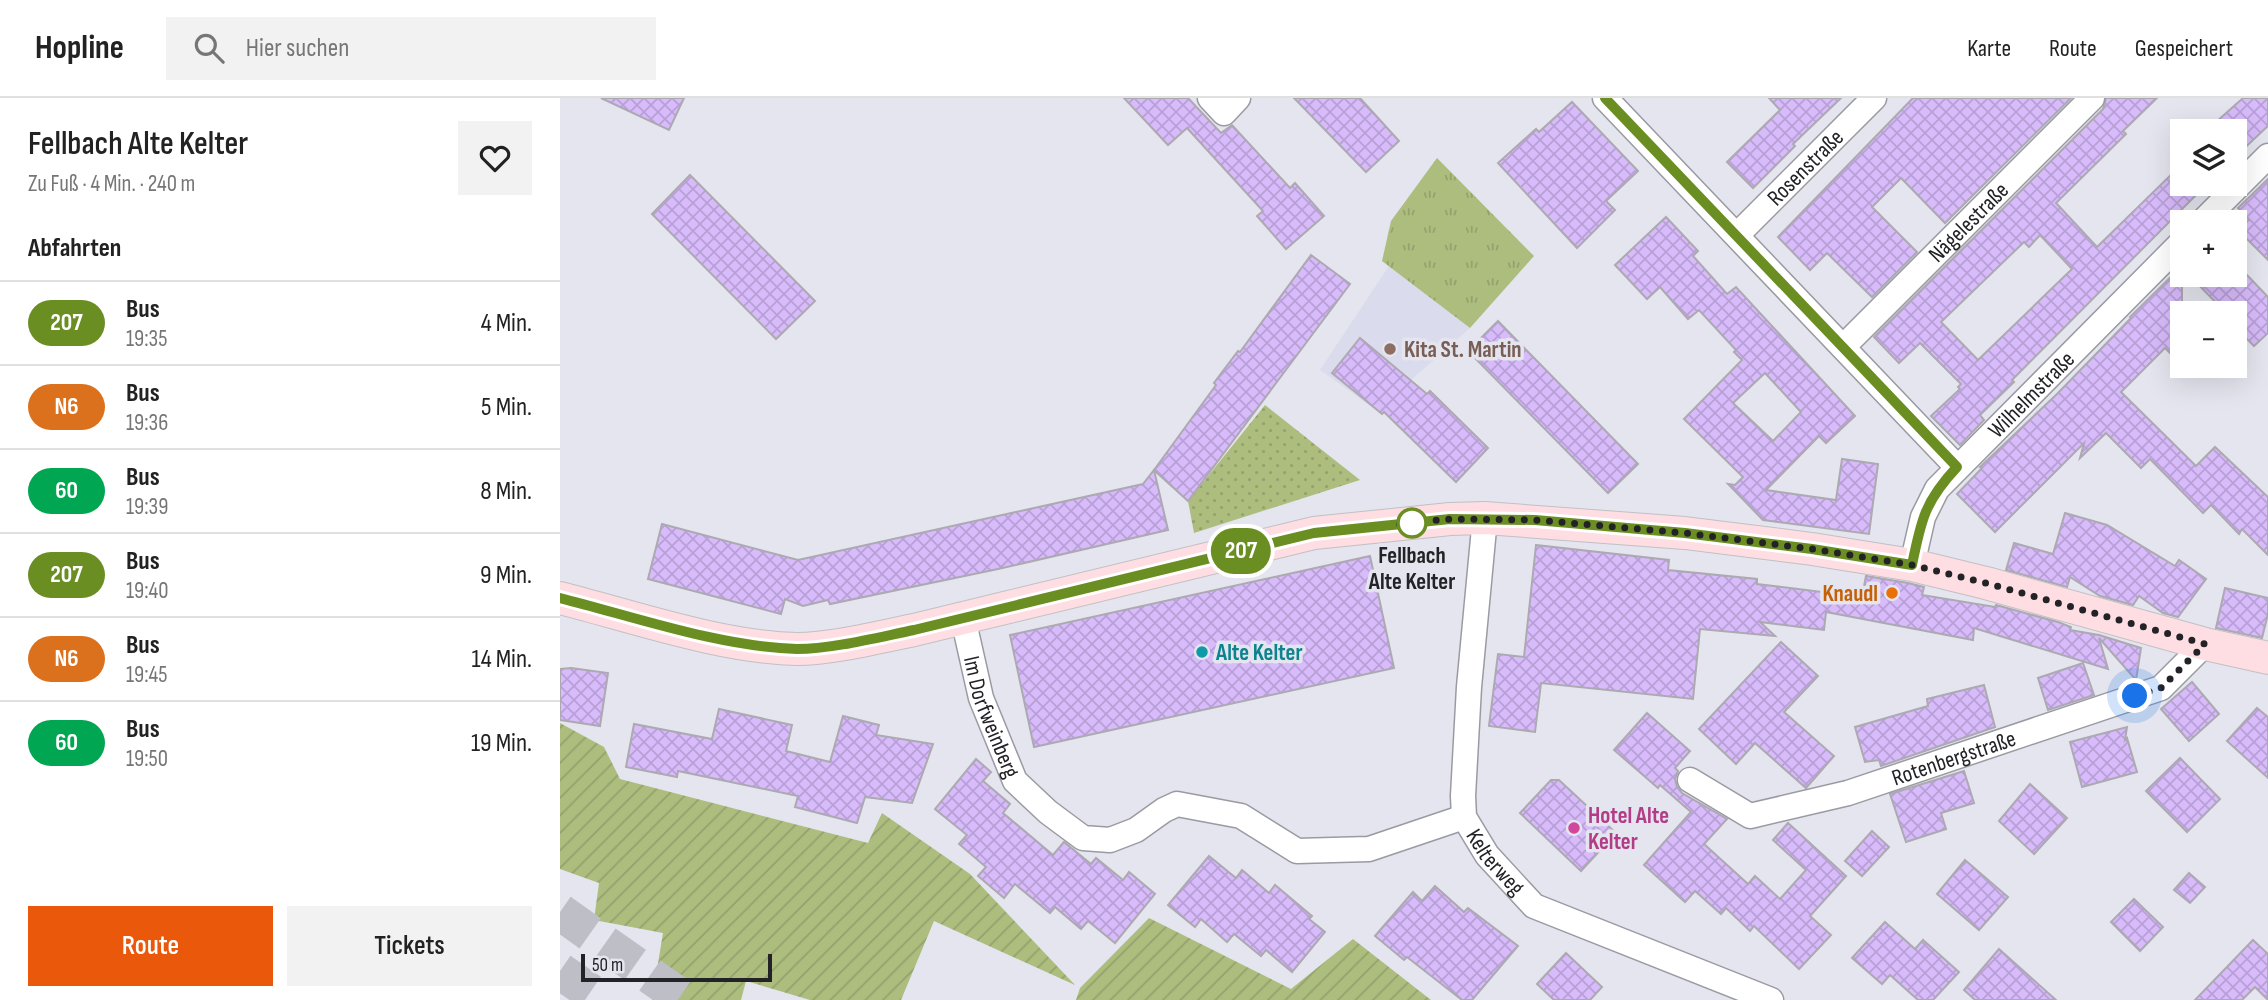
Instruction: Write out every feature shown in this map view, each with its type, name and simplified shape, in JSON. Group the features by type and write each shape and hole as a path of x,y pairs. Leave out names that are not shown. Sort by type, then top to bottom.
{"main road":[{"path":"560,598 748,646 800,649 870,639 1314,533 1485,518 1685,533 1912,565 2205,644 2268,658"}],"street":[{"path":"1605,98 1957,467"},
{"name":"Rosenstraße","path":"1737,235 1874,98"},
{"name":"Nägelestraße","path":"1843,347 2092,98"},
{"path":"2214,210 2268,156"},
{"name":"Wilhelmstraße","path":"1912,565 1923,517 1937,489 2170,254"},
{"name":"Kelterweg","path":"1485,518 1469,687 1464,817 1487,855 1534,906 1771,1000"},
{"name":"Im Dorfweinberg","path":"963,618 981,698 1015,781 1048,812 1083,838 1110,840 1136,830 1177,804 1241,816 1297,851 1368,849 1464,817"},
{"name":"Rotenbergstraße","path":"1690,780 1750,816 1848,793 2161,688 2205,644"}],"shaded area":[{"name":"Kita St. Martin","path":"1389,266 1470,328 1411,380 1382,414 1320,370"}],"green space":[{"path":"1437,158 1534,256 1470,328 1382,261 1391,221"},
{"path":"1265,405 1360,480 1194,533 1188,501"},
{"path":"560,723 604,747 620,779 868,843 882,813 970,874 1075,985 934,921 901,1000 810,1000 746,981 741,1000 652,1000 663,933 594,920 599,883 560,869"},
{"path":"1149,918 1291,989 1353,939 1431,1000 1076,1000 1080,988"}],"building":[{"path":"601,98 684,98 669,130"},
{"path":"1124,98 1188,98 1221,133 1232,125 1290,188 1295,183 1324,216 1286,249 1257,216 1263,211 1187,128 1168,145"},
{"path":"1294,98 1360,98 1399,141 1366,172"},
{"path":"1769,98 1841,98 1793,144 1795,146 1753,188 1727,162 1780,110"},
{"path":"1913,98 2071,98 1945,223 1901,178 1872,207 1917,252 1872,297 1827,253 1810,270 1778,237"},
{"path":"2106,98 2157,98 2123,131 2126,134 2056,203 2097,247 2170,176 2170,196 2195,196 2181,210 2170,210 2170,221 2012,380 2014,382 1980,415 1984,420 1960,445 1931,416 1960,389 1958,387 1961,384 1920,343 1899,363 1874,337 2103,109","holes":["2040,235 2072,269 1978,360 1941,322 2024,242 2029,247"]},
{"path":"2243,98 2268,98 2268,126 2247,146 2247,119 2219,119"},
{"path":"1572,102 1638,171 1606,201 1615,210 1577,248 1498,163 1536,129 1539,132"},
{"path":"690,175 815,301 776,339 652,214"},
{"path":"2268,179 2268,260 2247,239 2247,210 2238,208"},
{"path":"1666,217 1698,251 1693,256 1727,294 1736,287 1855,416 1826,443 1819,436 1766,490 1836,500 1842,459 1878,464 1869,534 1763,520 1728,484 1735,485 1743,477 1684,419 1742,360 1699,310 1688,319 1660,287 1647,299 1615,265","holes":["1765,373 1801,412 1773,441 1733,403"]},
{"path":"1311,255 1350,284 1188,501 1154,470 1216,385 1214,383"},
{"path":"2247,275 2268,297 2268,333 2254,346 2247,339 2247,301 2214,301 2201,287 2247,287"},
{"path":"2170,278 2170,287 2182,287 2182,301 2170,301 2170,353 2165,348 2121,392 2196,466 2215,447 2268,497 2268,555 2242,529 2239,534 2211,505 2203,513 2150,459 2141,468 2106,433 2080,458 2084,443 1995,532 1957,494 1982,468 1980,467 2057,394"},
{"path":"1498,321 1638,464 1608,493 1468,351"},
{"path":"1360,338 1427,394 1430,391 1488,448 1456,482 1384,412 1382,414 1332,373"},
{"path":"1154,470 1168,530 998,569 830,604 828,600 803,606 785,599 781,614 648,579 662,524 798,560 1143,484"},
{"path":"2065,513 2107,525 2175,566 2179,560 2206,579 2178,617 2163,613 2139,596 2133,605 2100,596 2070,577 2067,587 2006,570 2014,543 2053,554"},
{"path":"1536,545 1669,560 1668,570 1757,579 1757,584 1862,597 1866,576 1908,583 1924,587 1922,595 1995,607 1996,605 2058,622 2071,627 2070,630 2099,635 2141,648 2136,680 2099,638 2108,669 1974,628 1973,640 1826,612 1824,630 1760,622 1775,636 1700,629 1693,699 1541,683 1535,732 1489,726 1498,654 1524,657"},
{"name":"Alte Kelter","path":"1370,556 1394,668 1034,747 1010,635"},
{"path":"2225,588 2268,598 2268,614 2262,638 2216,628"},
{"path":"1781,642 1818,676 1784,712 1834,756 1806,788 1755,743 1736,764 1699,729"},
{"path":"2083,663 2094,695 2048,710 2038,678"},
{"path":"560,669 608,673 600,726 560,720"},
{"path":"2192,682 2219,714 2189,741 2161,709"},
{"path":"1984,685 1995,727 1881,766 1879,760 1865,762 1855,727 1928,706 1927,699"},
{"path":"2257,708 2268,717 2268,778 2227,741"},
{"path":"719,709 792,725 786,751 830,762 843,716 879,725 876,735 933,744 912,803 865,797 857,823 795,807 798,796 678,771 677,777 626,767 634,724 712,739"},
{"path":"1647,713 1690,751 1675,768 1678,771 1675,779 1677,787 1682,793 1727,819 1704,844 1748,884 1755,876 1780,899 1806,870 1773,840 1788,823 1846,876 1810,916 1831,935 1799,969 1754,926 1750,931 1726,908 1721,914 1695,891 1685,902 1644,865 1691,812 1614,750"},
{"path":"2127,727 2125,740 2127,738 2137,772 2082,787 2070,742"},
{"path":"2180,758 2220,799 2187,832 2146,791"},
{"path":"976,759 991,772 983,781 1010,804 1003,813 1053,855 1064,842 1091,864 1096,858 1123,880 1129,872 1155,894 1115,943 1088,921 1081,929 1055,907 1050,913 1015,884 1004,898 978,876 986,867 959,844 967,835 935,809"},
{"path":"1964,771 1974,803 1941,813 1946,829 1906,842 1890,794"},
{"path":"1551,780 1559,780 1616,833 1581,871 1520,813"},
{"path":"2030,784 2067,818 2034,854 1999,821"},
{"path":"1872,831 1889,847 1862,876 1845,861"},
{"path":"1209,856 1236,878 1242,870 1269,893 1275,885 1312,916 1309,919 1325,932 1292,972 1266,950 1261,956 1234,934 1227,942 1201,919 1195,927 1168,905"},
{"path":"1965,860 2008,897 1979,930 1937,894"},
{"path":"2189,873 2205,887 2190,903 2174,890"},
{"path":"1435,886 1464,912 1468,908 1518,946 1472,1000 1462,1000 1407,957 1404,960 1375,936 1413,892 1422,901"},
{"path":"2134,899 2163,927 2140,951 2111,922"},
{"path":"1885,922 1915,949 1923,940 1959,972 1933,1000 1918,1000 1890,975 1882,984 1852,958"},
{"path":"2253,940 2268,954 2268,1000 2255,987 2242,1000 2195,1000"},
{"path":"1999,949 2056,1000 1975,1000 1964,990"},
{"path":"1566,953 1602,987 1590,1000 1554,1000 1537,984"}],"tunnel":[{"path":"560,912 685,1000"},
{"path":"560,971 602,1000"}],"bus line":[{"name":"207","path":"560,598 748,646 800,649 914,630 1314,533 1485,518 1685,533 1912,565 1923,517 1937,489 1957,467 1605,98"}],"place":[{"name":"Kita St. Martin","path":"1390,349"},
{"name":"Fellbach Alte Kelter","path":"1412,523"},
{"name":"Knaudl","path":"1892,593"},
{"name":"Alte Kelter","path":"1202,652"},
{"name":"Hotel Alte Kelter","path":"1574,828"}],"route":[{"path":"1412,523 1399,524 1450,519 1535,520 1685,533 1812,549 1912,565 2205,644 2161,688 2135,696"}]}
